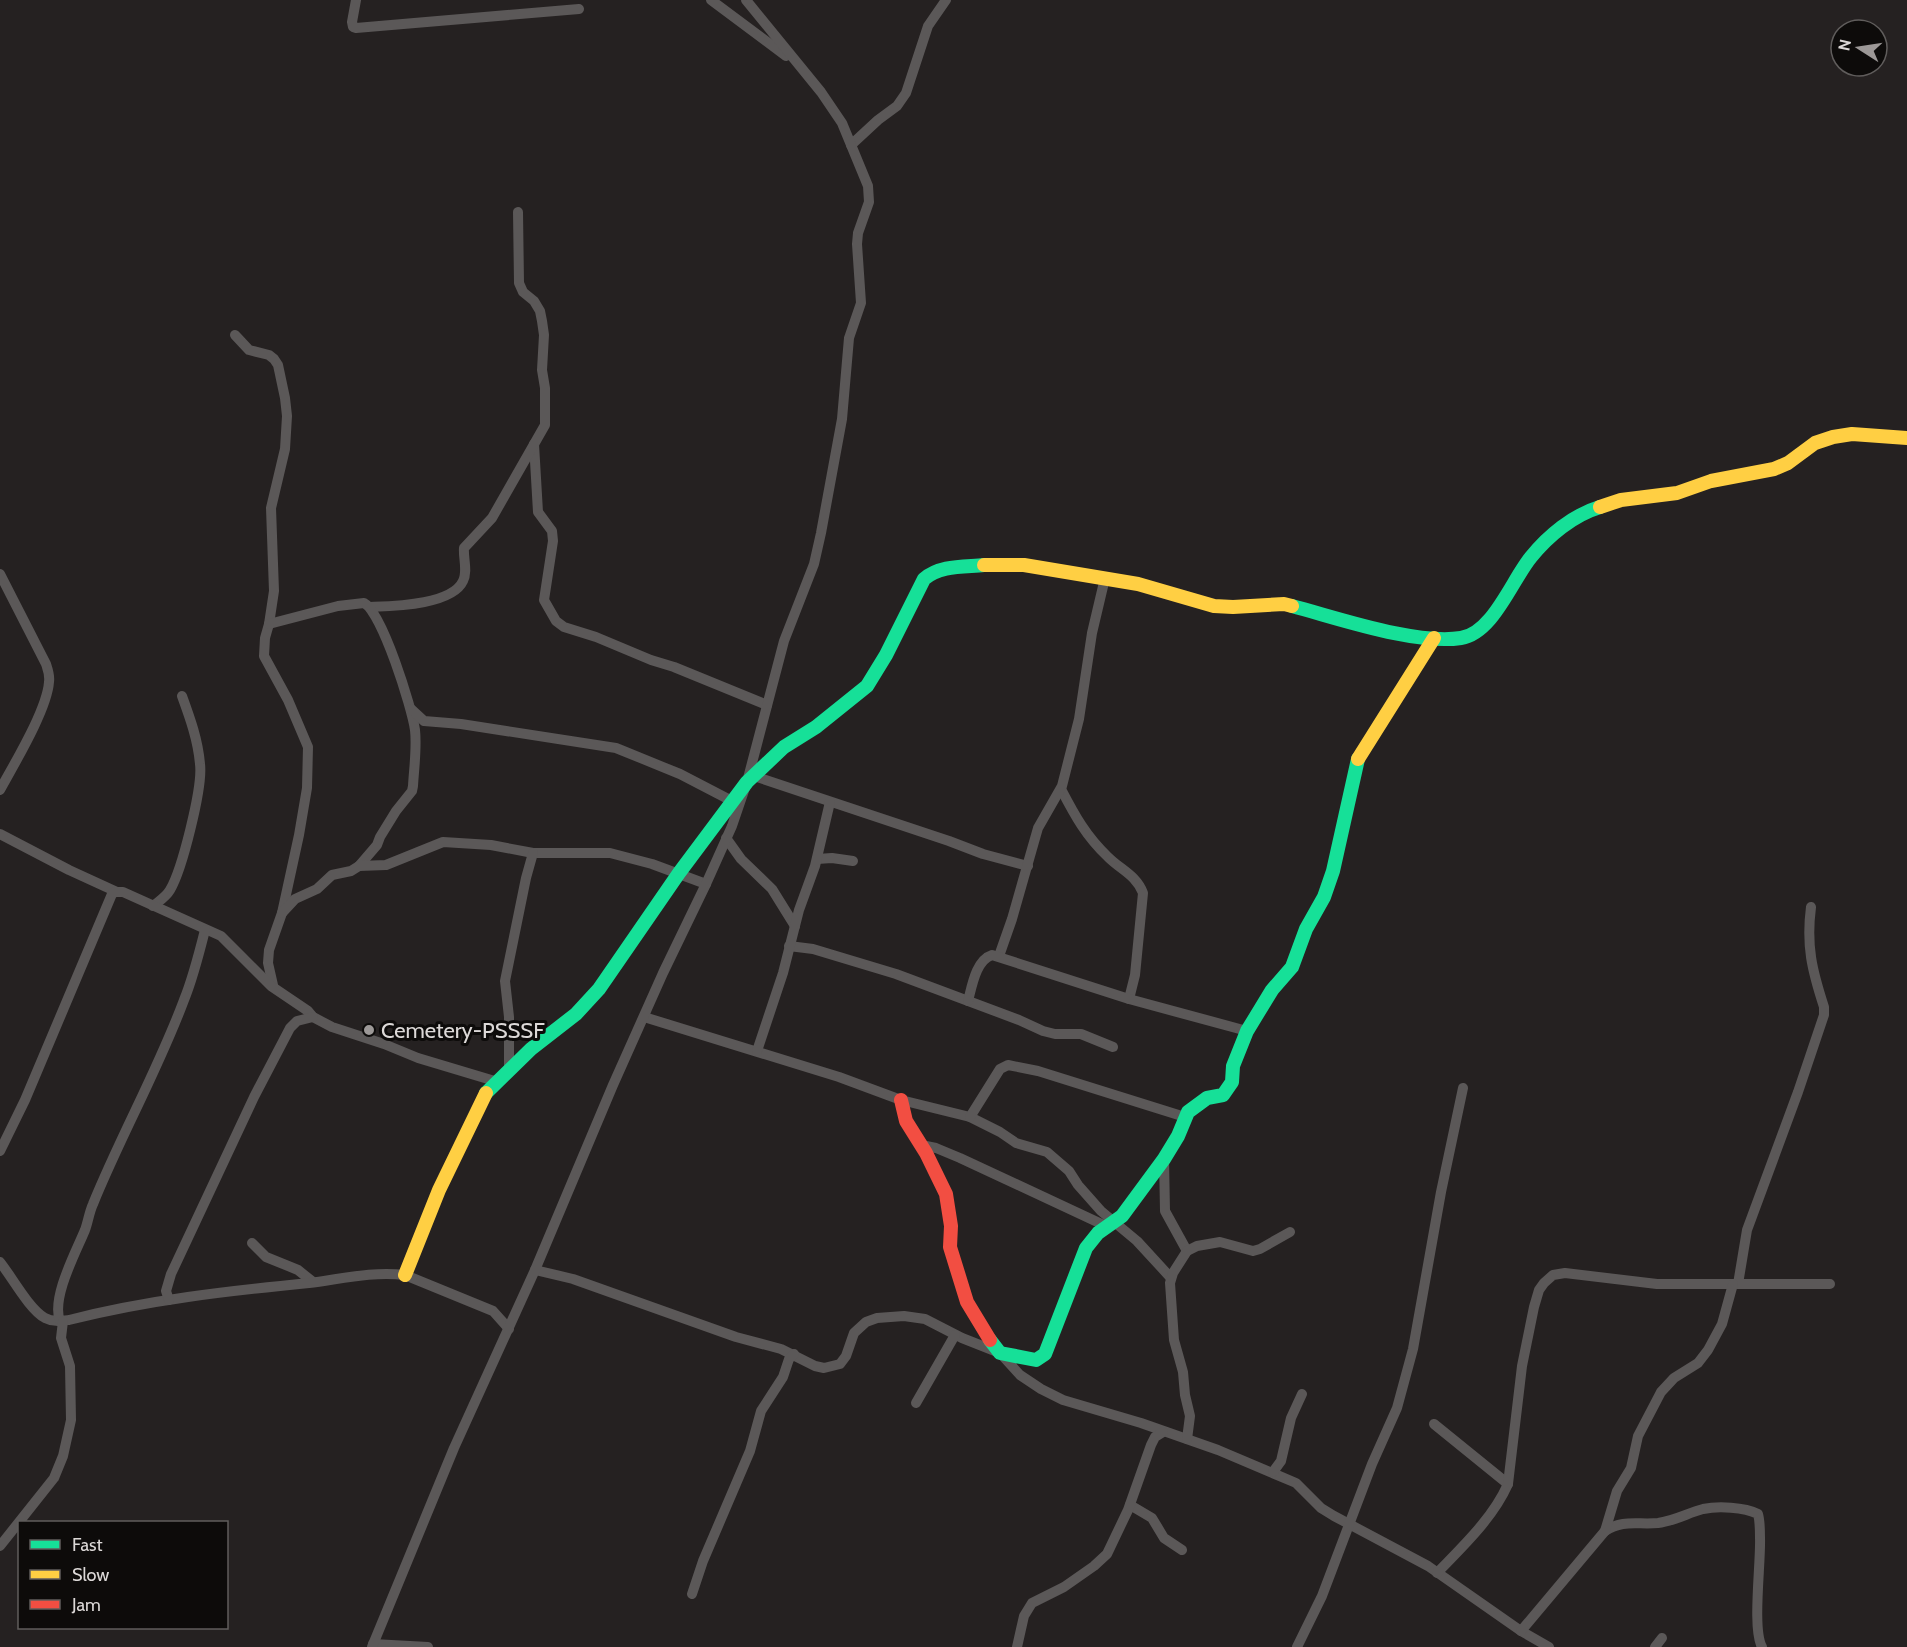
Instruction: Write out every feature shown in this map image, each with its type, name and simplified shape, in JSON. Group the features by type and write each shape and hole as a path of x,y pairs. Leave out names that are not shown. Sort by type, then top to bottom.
{"street":[{"path":"356,0 352,22 353,27 356,28 579,9"},
{"path":"711,0 798,64"},
{"path":"428,1647 373,1645 440,1480 536,1270 613,1085 706,884 751,779 784,641 814,564 842,419 849,338 861,303 858,233 869,202 869,195 842,123 821,92 746,0"},
{"path":"851,145 897,106 906,93 928,26 946,0"},
{"path":"370,607 411,604 450,594 458,588 465,574 464,548 492,518 545,424 545,388 542,370 544,335 540,311 523,292 519,283 518,212"},
{"path":"236,336 249,350 269,355 274,359 278,365 286,407 285,449 271,508 274,578 264,656 288,700 308,747 304,804 282,913 269,950 268,963 274,988"},
{"path":"405,1275 440,1190 486,1093 531,1049 576,1014 598,989 679,873 751,779 784,747 816,727 867,686 886,654 918,588 931,573 951,568 1024,565 1138,584 1214,606 1284,604 1414,638 1449,639 1471,635 1482,627 1494,613 1530,558 1550,537 1569,522 1595,508 1621,500 1677,493 1711,482 1774,469 1788,463 1815,443 1833,437 1852,434 1907,438"},
{"path":"534,444 538,512 552,531 554,541 544,600 556,621 564,627 596,637 767,705"},
{"path":"0,574 46,664 50,679 39,714 0,790"},
{"path":"999,956 1042,818 1061,789 1079,719 1090,641 1105,578"},
{"path":"269,624 338,606 364,603 370,607 388,643 415,732 413,789 396,811 377,845 360,866 351,871 332,875 317,889 295,899 282,913"},
{"path":"536,1270 573,1279 736,1337 794,1354 815,1366 824,1368 840,1364 859,1327 877,1318 920,1317 955,1335 1000,1353 1036,1360 1045,1354 1086,1248 1098,1233 1122,1216 1164,1159 1178,1136 1185,1117 1207,1098 1224,1094 1232,1082 1233,1066 1247,1031 1272,990 1292,967 1306,929 1324,897 1333,871 1353,768 1434,638"},
{"path":"153,906 171,889 182,860 201,774 196,739 182,696"},
{"path":"409,707 424,721 461,724 616,748 680,774 732,801"},
{"path":"751,779 1028,866"},
{"path":"1061,789 1084,831 1110,859 1127,870 1140,885 1143,893 1136,975 1129,999"},
{"path":"757,1051 817,859 830,802"},
{"path":"0,834 69,870 221,936 274,988 332,1028 384,1044 418,1058 498,1082"},
{"path":"726,838 741,859 772,889 795,926"},
{"path":"360,866 386,865 443,842 491,845 533,853 610,853 679,873 706,884"},
{"path":"509,1071 509,1017 505,981 533,853"},
{"path":"817,859 832,858 853,861"},
{"path":"0,1151 25,1100 112,894 117,892"},
{"path":"1605,1531 1617,1491 1631,1468 1638,1436 1660,1392 1674,1378 1698,1363 1708,1350 1722,1324 1736,1284 1747,1230 1824,1015 1824,1007 1811,963 1808,931 1810,907"},
{"path":"19,1521 54,1478 63,1456 71,1420 70,1366 61,1338 62,1321 58,1310 73,1255 84,1232 96,1196 184,1001 204,930"},
{"path":"789,946 813,949 896,974 1043,1031 1055,1034 1081,1034 1113,1047"},
{"path":"968,1001 981,964 985,957 992,955 1129,999 1247,1031"},
{"path":"169,1300 166,1291 171,1274 254,1097 290,1028 297,1022 313,1017"},
{"path":"644,1017 839,1077 901,1100 970,1117 1016,1143 1049,1154 1069,1171 1111,1225"},
{"path":"970,1117 1000,1069 1008,1065 1038,1071 1185,1117"},
{"path":"1297,1647 1322,1596 1372,1464 1397,1408 1413,1349 1441,1192 1463,1088"},
{"path":"901,1100 906,1121 921,1145 945,1194 951,1226 950,1248 967,1302 984,1332 1020,1375 1063,1400 1187,1439 1296,1483 1321,1508 1350,1526 1428,1566 1521,1631 1550,1647"},
{"path":"921,1145 936,1148 960,1158 1111,1225 1137,1241 1171,1278"},
{"path":"1164,1159 1165,1211 1187,1251"},
{"path":"1187,1439 1190,1416 1183,1372 1174,1340 1171,1278 1187,1251 1197,1246 1220,1242 1253,1251 1290,1232"},
{"path":"252,1243 266,1257 298,1270 313,1282"},
{"path":"0,1262 38,1313 47,1318 62,1321 169,1300 366,1275 405,1275 493,1311 509,1329"},
{"path":"1437,1573 1481,1525 1502,1498 1508,1484 1522,1366 1534,1307 1539,1290 1544,1282 1553,1275 1565,1273 1633,1282 1830,1284"},
{"path":"916,1402 955,1335"},
{"path":"692,1594 703,1561 750,1451 761,1411 783,1377 789,1359 794,1354"},
{"path":"1272,1472 1281,1461 1291,1418 1302,1394"},
{"path":"1434,1424 1508,1484"},
{"path":"1017,1647 1018,1634 1027,1608 1037,1600 1064,1587 1102,1560 1130,1505 1150,1445 1163,1432"},
{"path":"1130,1505 1152,1518 1164,1538 1182,1550"},
{"path":"1521,1631 1605,1531 1613,1525 1626,1522 1659,1523 1704,1509 1732,1508 1758,1514 1761,1560 1758,1640 1762,1647"},
{"path":"0,1545 18,1523"}],"traffic: fast":[{"path":"1292,606 1399,634 1422,638 1461,638 1472,634 1492,616 1531,557 1545,541 1580,515 1600,507"},
{"path":"486,1093 531,1049 576,1014 599,989 679,873 747,782 784,747 816,727 867,686 886,655 924,579 930,574 945,569 984,565"},
{"path":"990,1340 1000,1353 1036,1360 1045,1354 1086,1248 1098,1233 1122,1216 1164,1159 1178,1136 1188,1112 1207,1098 1223,1095 1232,1082 1233,1066 1247,1031 1272,990 1292,967 1306,929 1324,897 1333,871 1358,759"}],"traffic: slow":[{"path":"1600,507 1621,500 1677,493 1711,481 1774,469 1788,463 1815,443 1833,437 1852,434 1907,438"},
{"path":"984,565 1024,565 1138,584 1214,606 1284,604 1292,606"},
{"path":"1358,759 1434,638"},
{"path":"405,1275 439,1190 486,1093"}],"traffic: jam":[{"path":"901,1100 906,1121 926,1153 946,1194 951,1226 950,1247 967,1302 990,1340"}],"place":[{"name":"Cemetery-PSSSF","path":"369,1030"}]}
